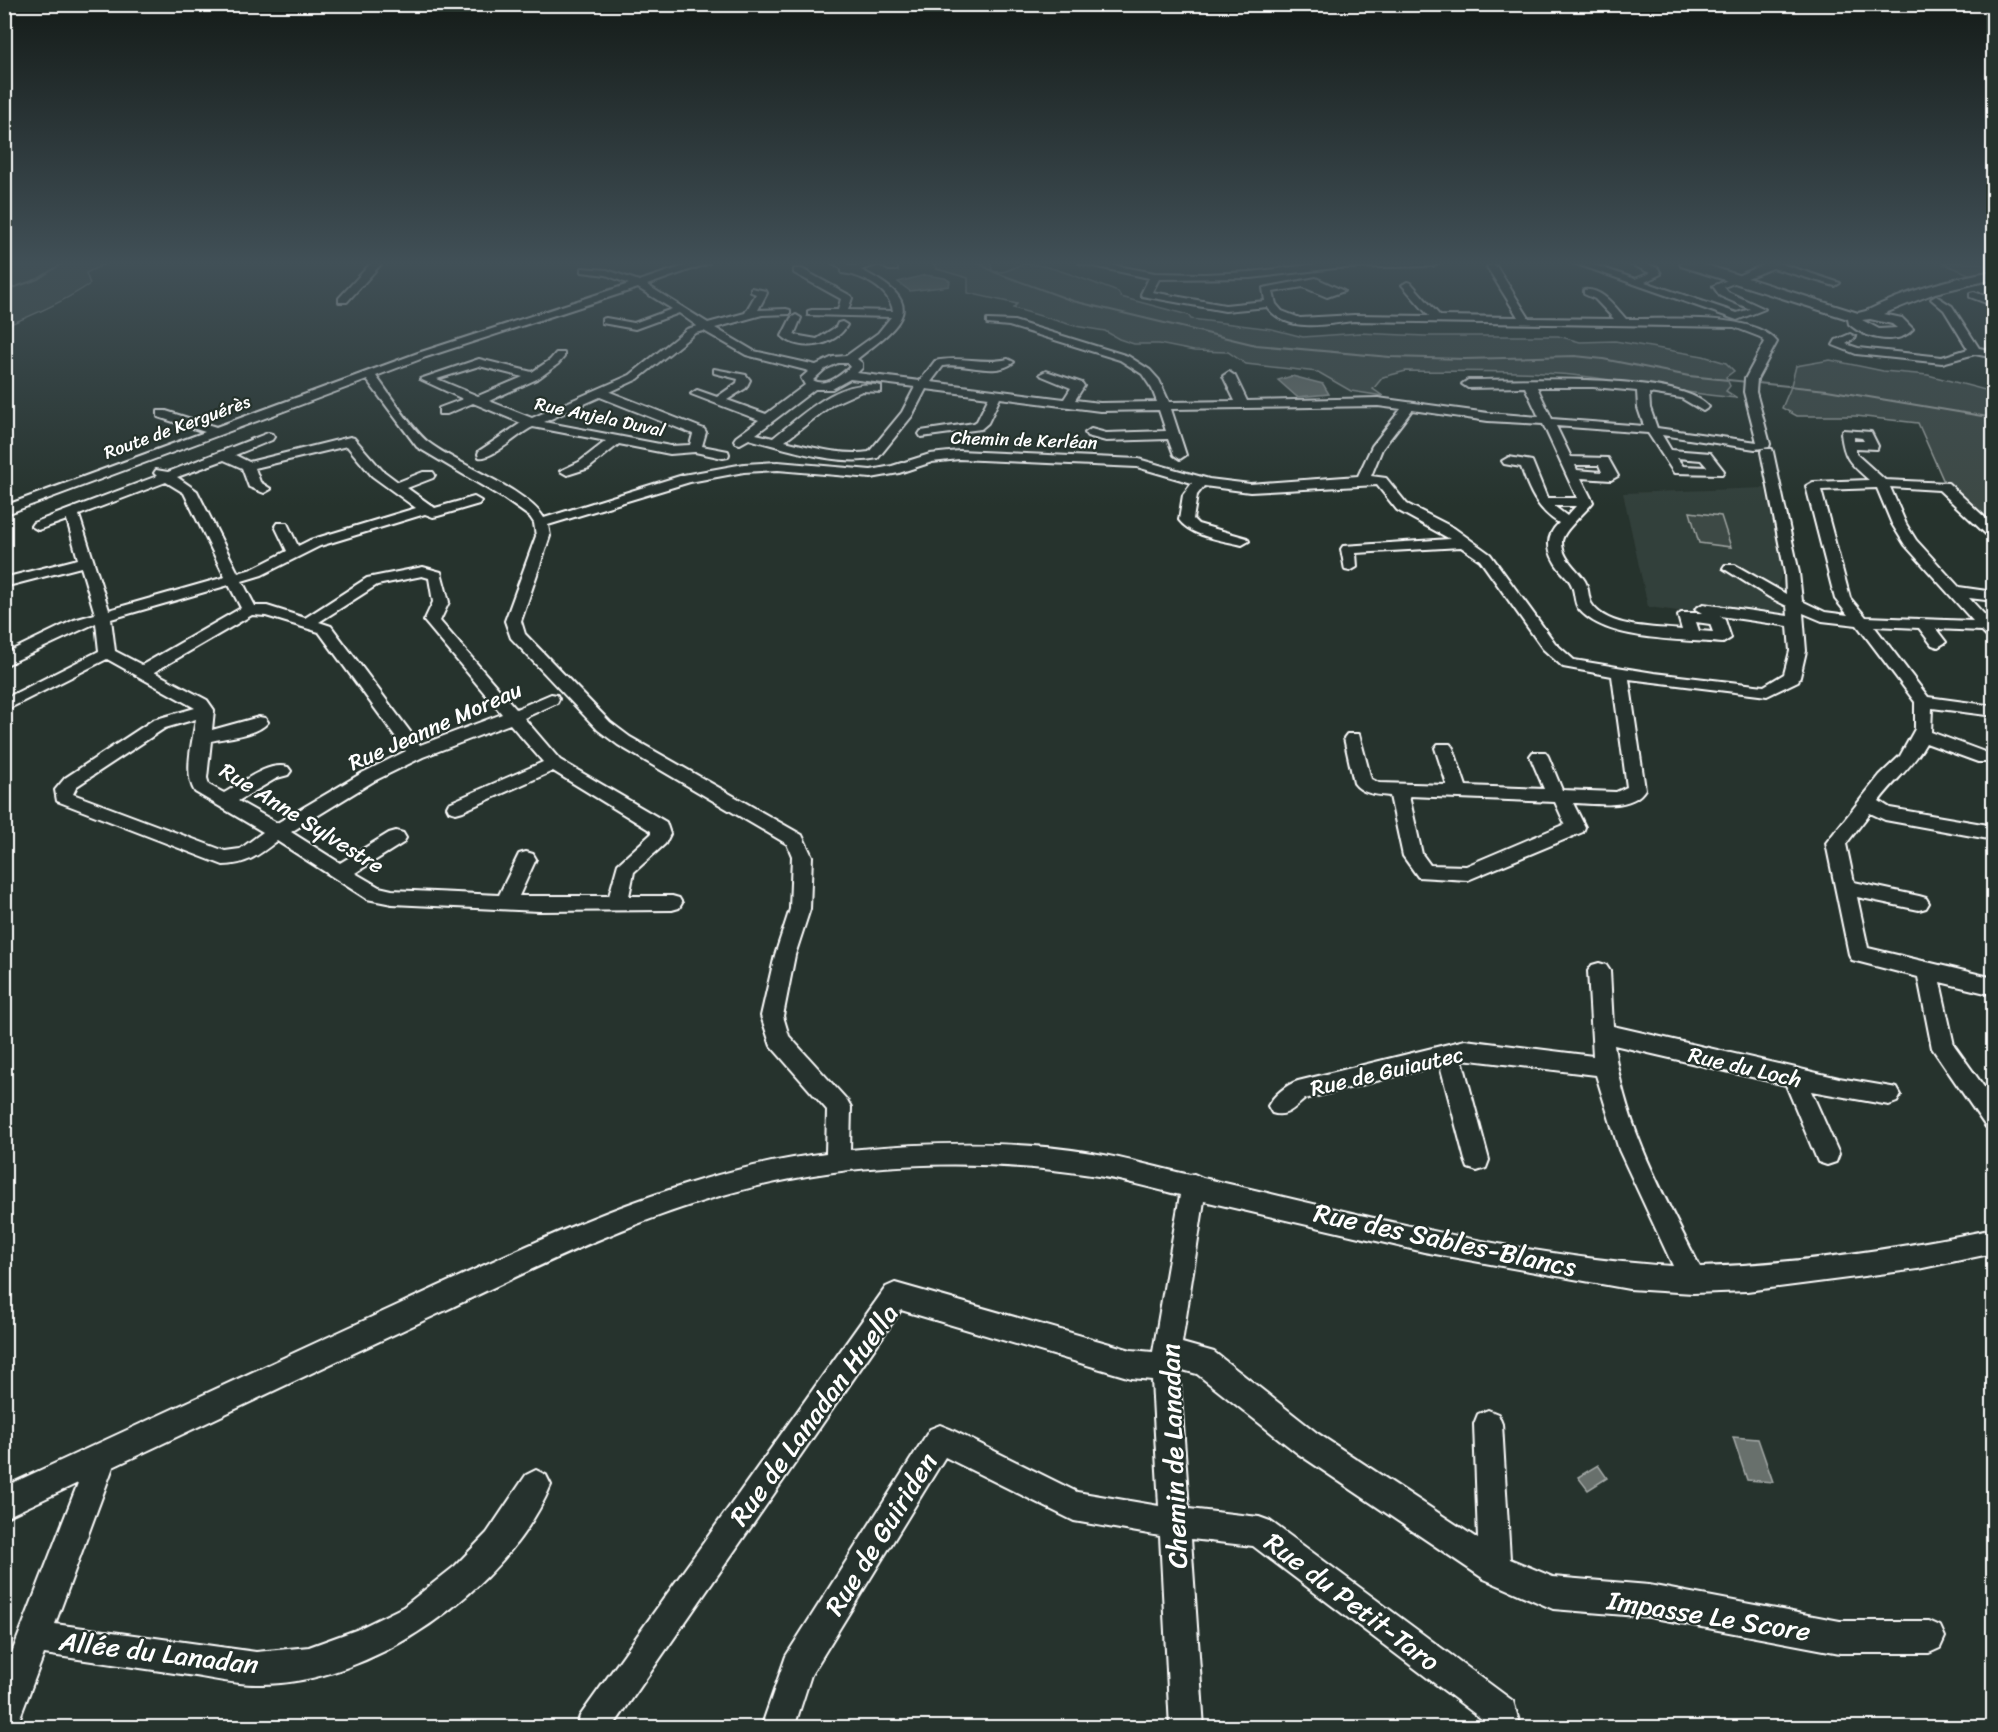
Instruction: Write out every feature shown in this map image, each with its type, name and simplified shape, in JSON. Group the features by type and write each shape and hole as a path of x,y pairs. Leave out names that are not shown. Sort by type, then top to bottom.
{"street":[{"name":"Route de Kerguérès","path":"4,511 215,431 456,344"},
{"path":"484,454 518,429 634,377 675,344"},
{"path":"733,344 757,355 817,369"},
{"path":"849,360 869,344"},
{"path":"1074,344 1140,365 1154,378 1180,455"},
{"path":"1408,405 1406,414 1377,448 1363,480 1381,481 1402,507 1449,531 1485,557 1549,646 1569,664 1654,678 1767,691 1792,677 1798,651 1790,553 1750,392 1751,379 1770,344"},
{"path":"1839,344 1856,351 1949,360 1975,351 1994,355"},
{"path":"1892,344 1898,355"},
{"path":"1970,344 1975,351"},
{"path":"443,411 533,376 558,359 560,355"},
{"path":"688,478 813,386 834,385 856,368 856,363 837,359 827,362 807,378 813,386"},
{"name":"Rue Anjela Duval","path":"533,376 479,362 426,379 532,423 670,450 695,448 723,453"},
{"path":"746,435 816,452 860,457 873,455 908,413 919,390 936,366 945,362 992,366 1008,362"},
{"path":"718,371 742,377 744,380 742,385 718,401"},
{"path":"1046,374 1078,386 1067,404"},
{"path":"369,375 422,444 508,495 535,514 541,523 543,536 513,621 517,635 604,726 624,741 795,840 802,856 800,909 786,955 772,1017 779,1040 838,1107 838,1162"},
{"path":"846,375 919,390"},
{"path":"1229,376 1243,404"},
{"path":"1529,382 1586,502"},
{"path":"1468,384 1593,382 1684,396 1696,400 1703,407"},
{"path":"775,442 830,401 860,387 996,394 1100,407 1351,401 1408,405 1488,417 1652,430 1762,447"},
{"path":"1643,390 1644,408 1652,430 1666,453"},
{"path":"601,393 665,429 700,432 695,448"},
{"path":"697,394 768,419"},
{"path":"925,434 977,426 982,423 996,394"},
{"path":"162,414 215,431"},
{"path":"644,445 665,429"},
{"path":"1091,433 1106,437 1173,435"},
{"path":"38,526 268,437"},
{"path":"567,471 584,465 616,440"},
{"path":"224,455 248,465 350,441 377,474 433,513 474,501"},
{"path":"1848,444 1850,454 1855,461 1882,484 1899,524 1910,542 1989,630"},
{"name":"Chemin de Kerléan","path":"541,523 688,478 770,466 871,474 894,470 930,458 959,455 1138,463 1200,482 1233,487 1261,488 1363,480"},
{"path":"143,458 151,468 190,491 249,610"},
{"path":"1509,461 1527,464 1538,495 1545,502 1546,507 1552,514 1568,522"},
{"path":"1566,461 1603,462 1611,476 1574,474"},
{"path":"248,465 254,484 264,489"},
{"path":"396,488 428,475"},
{"path":"1200,482 1190,495 1186,520 1193,527 1242,541"},
{"path":"1994,534 1986,519 1943,486 1882,484 1812,486 1843,599 1876,638 1923,702 1924,729 1906,760 1886,779 1836,843 1859,954 1994,987"},
{"path":"1545,502 1586,502"},
{"path":"1586,502 1580,512 1558,532 1556,552 1579,583 1584,605 1600,620 1625,629 1692,634"},
{"path":"4,661 80,623 232,577 257,572 315,543 427,509"},
{"path":"72,514 103,616 107,653"},
{"path":"282,526 290,546 295,551"},
{"path":"1350,567 1347,549 1466,543"},
{"path":"4,583 86,561"},
{"path":"1730,568 1815,614 1861,621 1923,623 1989,630"},
{"path":"307,623 362,585 372,581 423,571 436,575 441,602 432,621 554,764 659,827 662,834 626,869 618,903"},
{"path":"1955,591 1994,597"},
{"path":"1688,607 1788,621"},
{"path":"142,672 249,610 267,611 325,629 417,753"},
{"path":"1923,623 1938,642"},
{"path":"107,653 201,704 205,710"},
{"path":"4,706 107,653"},
{"path":"1353,738 1363,783 1377,789 1616,798 1636,789 1620,672"},
{"name":"Rue Jeanne Moreau","path":"205,710 159,724 71,782 64,790 64,797 223,858 237,858 247,854 277,832 368,777 417,753 514,716 551,699"},
{"path":"1923,702 1994,711"},
{"name":"Rue Anne Sylvestre","path":"205,710 198,778 201,788 277,832 374,894 506,903 672,903"},
{"path":"202,737 245,728 259,722"},
{"path":"1921,735 1984,758"},
{"path":"1444,748 1458,791"},
{"path":"1398,790 1413,856 1419,866 1425,872 1467,873 1576,827 1539,756"},
{"path":"456,807 554,764"},
{"path":"225,801 272,772 282,771"},
{"path":"1868,803 1885,814 1994,833"},
{"path":"340,873 396,838"},
{"path":"506,903 526,859"},
{"path":"1845,887 1919,903"},
{"path":"1599,971 1606,1067 1619,1116 1641,1173 1693,1280"},
{"path":"1927,971 1943,1047 1993,1119"},
{"name":"Rue du Loch","path":"1603,1033 1839,1088 1889,1095"},
{"name":"Rue de Guiautec","path":"1280,1106 1298,1092 1465,1049 1606,1067"},
{"path":"1449,1054 1477,1160"},
{"path":"1794,1078 1827,1154"},
{"name":"Rue des Sables-Blancs","path":"4,1503 515,1264 631,1213 736,1181 792,1168 898,1156 1014,1155 1093,1164 1194,1185 1424,1240 1629,1276 1693,1280 1747,1278 1918,1257 1994,1240"},
{"name":"Chemin de Lanadan","path":"1187,1728 1166,1359 1194,1185"},
{"name":"Rue de Lanadan Huella","path":"592,1728 895,1296 1131,1364 1166,1359"},
{"name":"Impasse Le Score","path":"1166,1359 1203,1362 1307,1443 1495,1568 1553,1593 1649,1601 1840,1637 1929,1637"},
{"path":"1488,1424 1495,1568"},
{"name":"Rue de Guiriden","path":"777,1728 797,1667 940,1439 1074,1506 1161,1521 1176,1521"},
{"path":"4,1717 98,1470 100,1458"},
{"name":"Allée du Lanadan","path":"35,1637 256,1668 309,1663 363,1644 414,1618 431,1605 466,1577 498,1544 536,1485"},
{"name":"Rue du Petit-Taro","path":"1176,1521 1259,1532 1501,1713 1504,1728"}],"shaded area":[{"path":"1134,344 1632,344 1703,356 1726,363 1734,371 1726,377 1730,386 1726,391 1737,398 1581,376 1406,371 1383,377 1373,389 1383,396 1351,391 1318,372 1246,364 1228,352 1194,351 1159,344"},
{"path":"1830,360 1883,371 1928,375 1993,392 1993,517 1982,517 1945,484 1918,423 1856,416 1797,416 1782,408 1796,366"},
{"path":"1292,376 1323,384 1329,394 1297,397 1278,380"},
{"path":"1765,488 1783,564 1781,578 1775,590 1763,593 1783,608 1789,626 1648,607 1623,493"},
{"path":"1690,512 1721,516 1731,547 1699,543"},
{"path":"1733,1437 1758,1439 1773,1482 1747,1480"},
{"path":"1598,1465 1607,1478 1588,1490 1578,1477"}],"waterway":[{"path":"1251,344 1390,357 1465,359 1575,356 1603,359 1689,376 1827,390 1994,418"}]}
